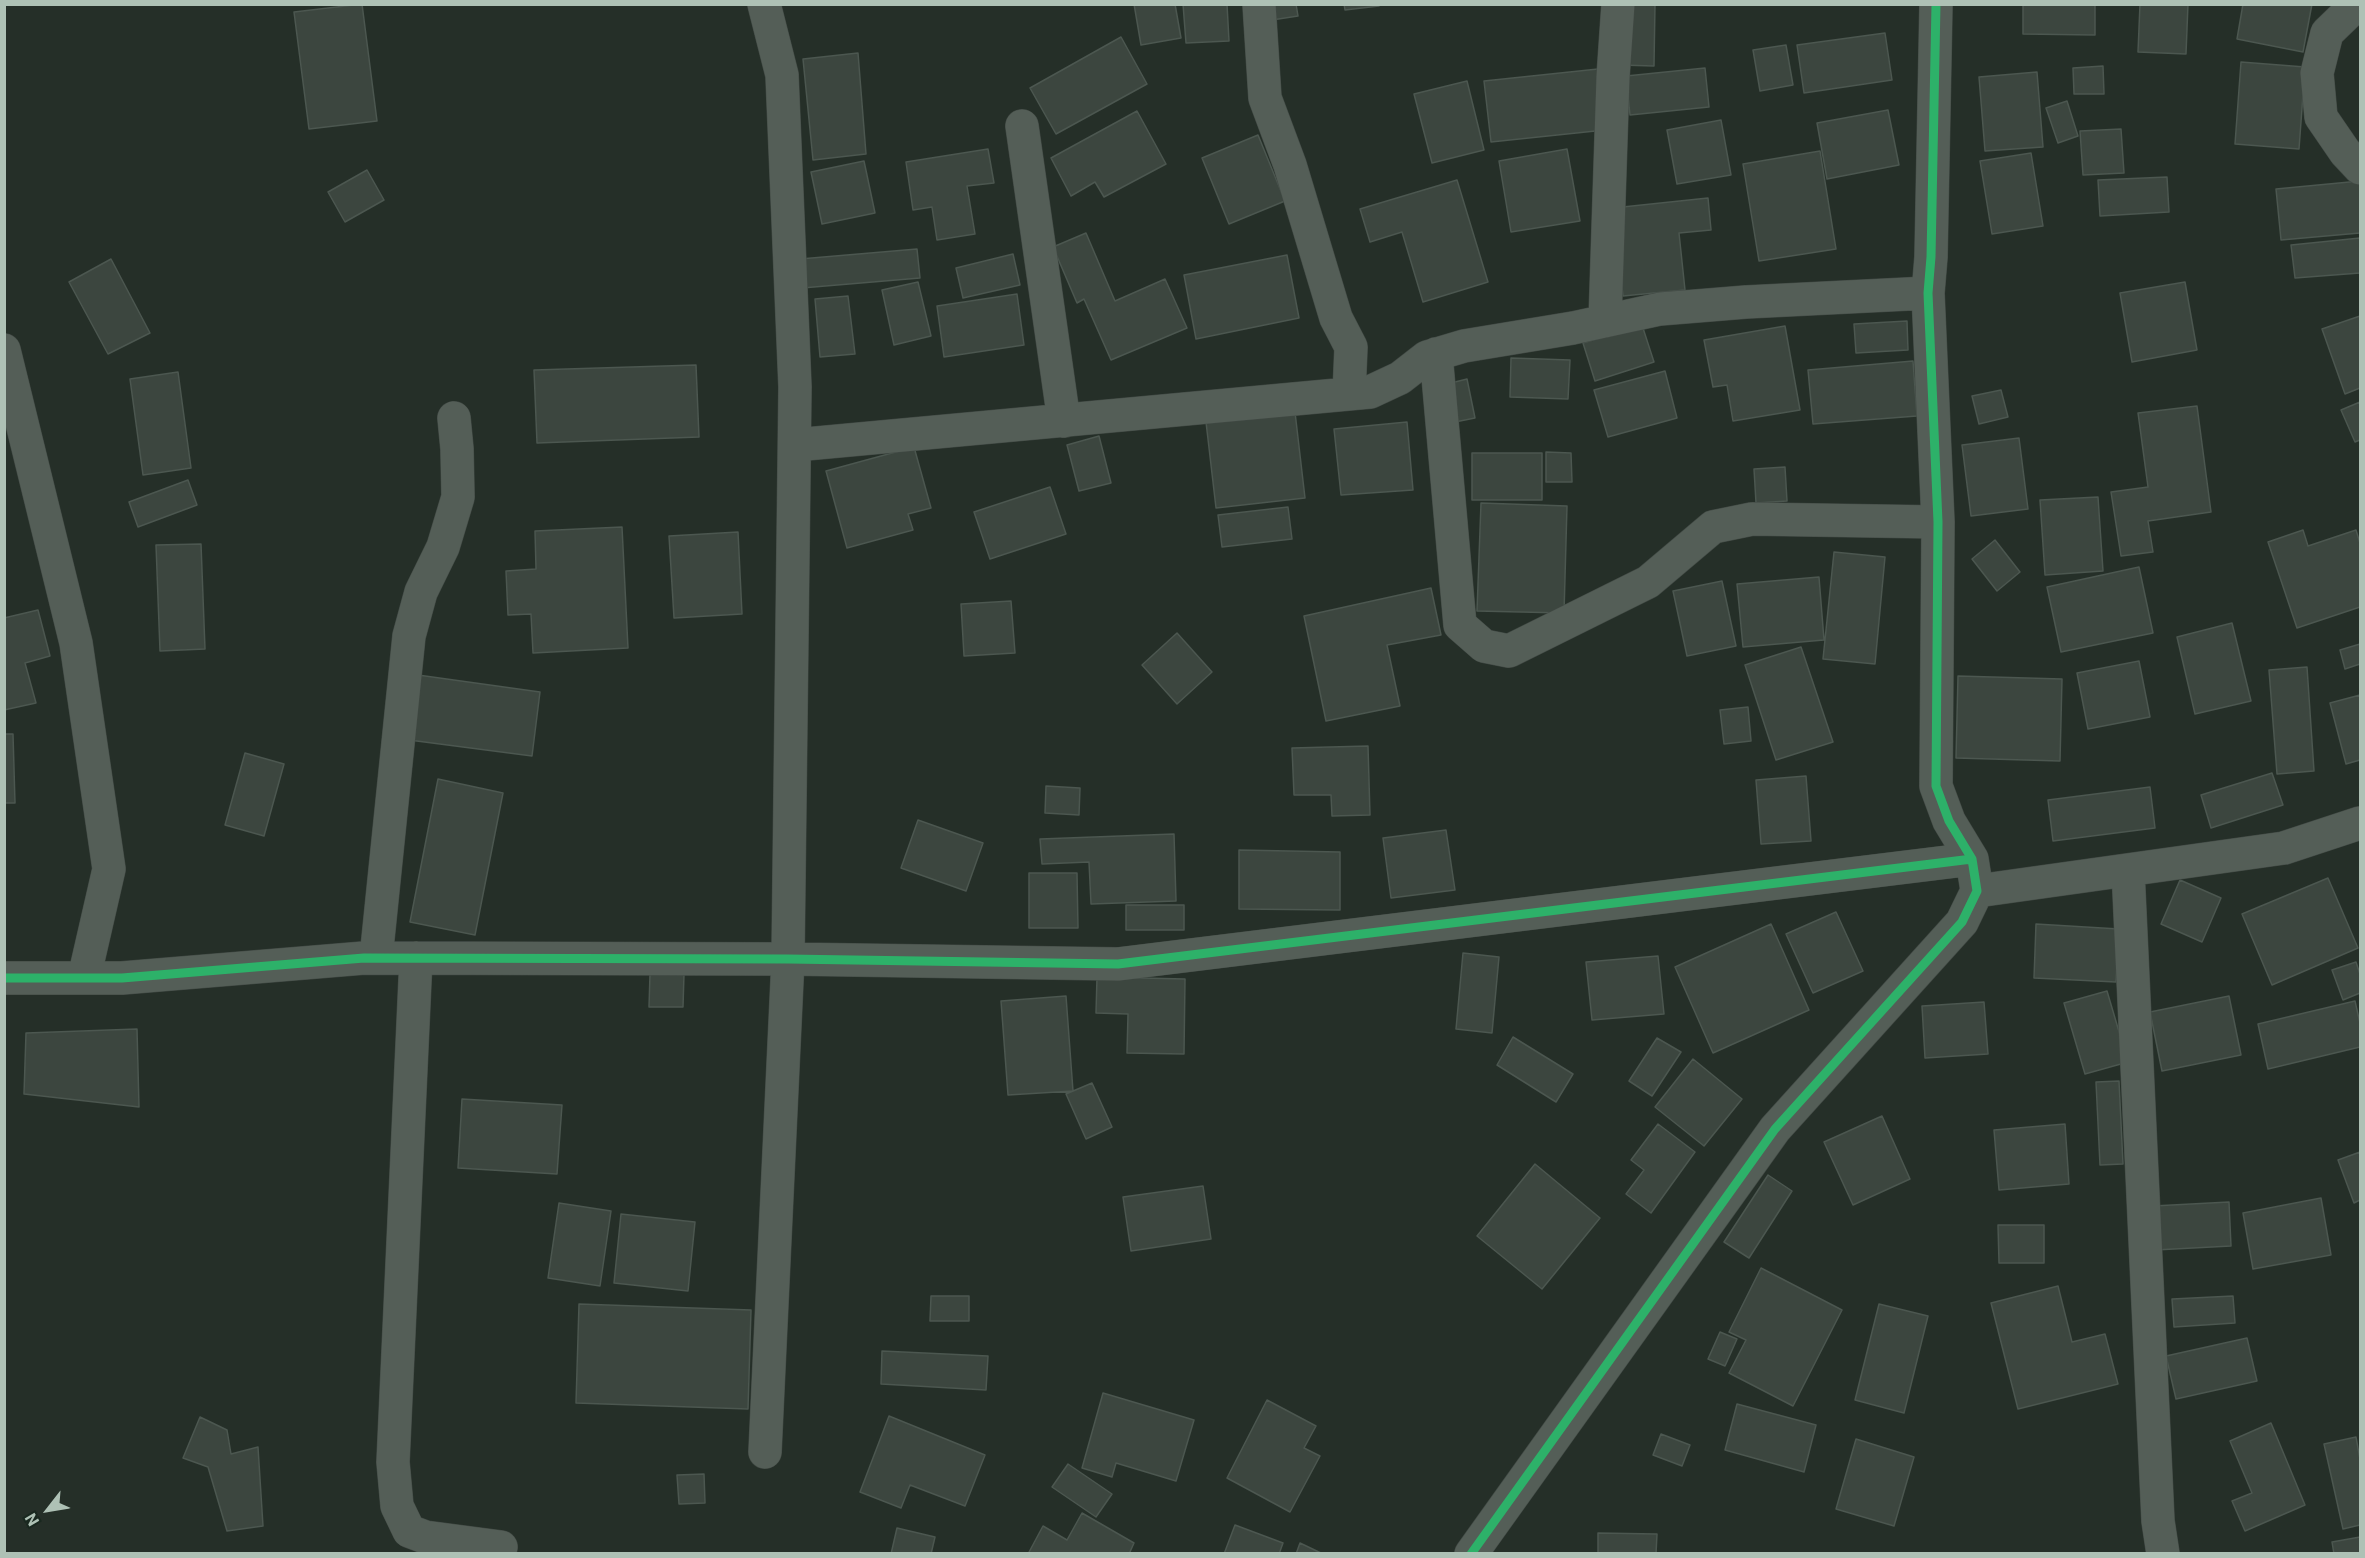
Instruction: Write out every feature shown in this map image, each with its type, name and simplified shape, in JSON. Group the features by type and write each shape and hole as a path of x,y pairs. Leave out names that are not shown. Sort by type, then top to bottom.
{"street":[{"path":"764,4 782,75 795,387 788,959 765,1452"},
{"path":"1259,4 1265,98 1290,165 1336,318 1351,347 1349,394"},
{"path":"1605,321 1613,77 1618,4"},
{"path":"1471,1554 1775,1129 1962,922 1977,891 1972,859 1949,822 1936,786 1938,522 1928,293 1931,257 1936,4"},
{"path":"2357,4 2327,33 2317,73 2321,117 2345,152 2361,168"},
{"path":"1022,126 1064,421"},
{"path":"795,445 1370,392 1400,378 1428,357 1436,354 1464,346 1660,309 1746,302 1928,293"},
{"path":"4,350 76,643 109,869 84,978"},
{"path":"1436,354 1460,625 1484,646 1509,651 1648,582 1713,527 1752,519 1938,522"},
{"path":"376,958 409,636 421,592 443,547 458,497 454,418"},
{"path":"1977,891 2284,848 2361,823"},
{"path":"4,978 122,978 376,958 788,959 1118,964 1972,859"},
{"path":"2128,870 2158,1521 2163,1554"},
{"path":"416,958 393,1462 397,1506 409,1531 425,1537 501,1547"}],"building":[{"path":"362,4 377,121 309,129 294,12"},
{"path":"1134,4 1175,4 1181,38 1141,45"},
{"path":"1183,4 1227,4 1229,41 1186,43"},
{"path":"1270,4 1296,4 1298,16 1272,20"},
{"path":"1344,4 1378,4 1379,6 1345,10"},
{"path":"1621,4 1655,4 1654,66 1620,65"},
{"path":"2023,4 2095,4 2095,35 2023,34"},
{"path":"2140,4 2188,4 2186,54 2138,52"},
{"path":"2243,4 2312,4 2303,52 2237,39"},
{"path":"1885,33 1892,80 1804,93 1797,45"},
{"path":"1121,37 1147,84 1056,134 1030,88"},
{"path":"1786,45 1793,85 1760,91 1753,50"},
{"path":"858,53 866,154 813,160 803,59"},
{"path":"2241,62 2305,67 2299,149 2235,144"},
{"path":"2103,66 2104,94 2074,94 2073,68"},
{"path":"1705,68 1709,107 1630,115 1626,76"},
{"path":"1598,69 1605,130 1491,142 1484,81"},
{"path":"2037,72 2043,147 1985,151 1979,77"},
{"path":"1467,81 1484,150 1432,163 1414,94"},
{"path":"2067,101 2078,136 2058,143 2046,108"},
{"path":"1888,110 1899,165 1827,179 1817,123"},
{"path":"1137,111 1166,164 1104,197 1095,182 1071,196 1051,158"},
{"path":"1721,120 1731,175 1677,184 1667,130"},
{"path":"2121,129 2124,173 2083,175 2080,131"},
{"path":"1258,135 1285,201 1229,224 1202,158"},
{"path":"988,149 994,183 967,186 975,234 937,240 932,207 913,210 906,162"},
{"path":"1567,149 1580,221 1511,232 1499,161"},
{"path":"1820,151 1836,249 1759,261 1743,164"},
{"path":"2031,153 2043,226 1992,234 1980,161"},
{"path":"864,161 875,213 822,224 811,172"},
{"path":"367,170 384,200 345,222 328,192"},
{"path":"2167,177 2169,212 2100,216 2098,180"},
{"path":"1457,180 1488,282 1423,302 1402,232 1370,242 1360,209"},
{"path":"2360,181 2360,233 2281,240 2276,189"},
{"path":"1708,198 1711,230 1679,233 1685,290 1623,296 1613,208"},
{"path":"1086,233 1115,301 1165,279 1187,328 1111,360 1084,299 1077,303 1053,247"},
{"path":"2360,238 2360,273 2295,278 2291,245"},
{"path":"917,249 920,278 802,288 800,259"},
{"path":"1013,254 1020,285 963,298 956,268"},
{"path":"1287,255 1299,318 1196,339 1184,275"},
{"path":"111,259 150,333 108,354 69,282"},
{"path":"918,282 931,336 894,345 882,290"},
{"path":"2185,282 2197,350 2132,362 2120,293"},
{"path":"1017,294 1024,345 944,357 937,306"},
{"path":"848,296 855,354 820,357 815,299"},
{"path":"2360,316 2360,388 2345,394 2322,329"},
{"path":"1907,321 1908,350 1856,353 1854,324"},
{"path":"1642,325 1654,362 1595,381 1583,343"},
{"path":"1785,326 1800,410 1733,421 1727,385 1713,387 1704,340"},
{"path":"1511,358 1570,360 1568,399 1510,397"},
{"path":"1913,361 1917,416 1813,424 1808,370"},
{"path":"696,365 699,437 537,443 534,370"},
{"path":"1665,371 1677,418 1608,437 1594,390"},
{"path":"178,372 191,468 143,475 130,379"},
{"path":"1467,379 1475,418 1455,422 1447,384"},
{"path":"2001,390 2008,417 1979,424 1972,396"},
{"path":"2360,402 2360,440 2355,442 2341,410"},
{"path":"2197,406 2211,512 2148,521 2153,552 2121,556 2111,492 2148,487 2138,413"},
{"path":"1295,412 1305,498 1216,508 1206,422"},
{"path":"1407,422 1413,490 1341,495 1334,429"},
{"path":"1099,436 1111,483 1079,491 1067,445"},
{"path":"2019,438 2028,509 1971,516 1962,445"},
{"path":"914,447 931,508 908,514 913,530 847,548 826,471"},
{"path":"1546,452 1571,453 1572,482 1546,482"},
{"path":"1472,453 1542,453 1542,500 1472,500"},
{"path":"1785,467 1787,501 1756,503 1754,469"},
{"path":"188,480 197,505 138,527 129,502"},
{"path":"1050,487 1066,534 990,559 974,512"},
{"path":"2098,497 2103,571 2045,575 2040,500"},
{"path":"1481,503 1567,506 1564,613 1477,611"},
{"path":"1288,507 1292,539 1222,547 1218,515"},
{"path":"622,527 628,648 533,653 531,614 508,615 506,571 536,569 535,531"},
{"path":"2303,530 2308,546 2356,530 2360,543 2360,607 2297,628 2268,542"},
{"path":"738,532 742,614 674,618 669,536"},
{"path":"1995,540 2020,572 1997,591 1972,559"},
{"path":"201,544 205,649 160,651 156,545"},
{"path":"1834,552 1885,557 1875,664 1823,659"},
{"path":"2139,567 2153,633 2061,652 2047,587"},
{"path":"1819,577 1824,640 1743,647 1737,584"},
{"path":"1722,581 1736,646 1687,656 1673,591"},
{"path":"1431,588 1441,635 1387,645 1400,706 1326,721 1304,616"},
{"path":"1011,601 1015,653 964,656 961,604"},
{"path":"38,610 50,656 25,663 36,703 4,710 4,618"},
{"path":"2232,623 2251,701 2195,714 2177,637"},
{"path":"1177,633 1212,672 1177,704 1142,665"},
{"path":"2360,644 2360,664 2345,669 2340,650"},
{"path":"1801,647 1833,742 1776,760 1745,665"},
{"path":"2139,661 2150,717 2088,729 2077,673"},
{"path":"2307,667 2314,771 2277,774 2269,670"},
{"path":"418,675 540,692 532,756 409,740"},
{"path":"1958,676 2062,679 2060,761 1956,758"},
{"path":"2360,695 2360,760 2346,764 2330,703"},
{"path":"1748,707 1751,741 1724,744 1720,710"},
{"path":"4,734 13,734 15,803 4,803"},
{"path":"1368,746 1370,815 1332,816 1331,795 1294,795 1292,748"},
{"path":"245,753 284,764 264,836 225,825"},
{"path":"2272,773 2283,805 2211,828 2201,795"},
{"path":"1806,776 1811,841 1761,844 1756,780"},
{"path":"438,779 503,793 475,935 410,922"},
{"path":"1046,786 1080,788 1079,815 1045,813"},
{"path":"2150,787 2155,828 2053,841 2048,800"},
{"path":"918,820 983,843 966,891 901,868"},
{"path":"1446,830 1455,890 1391,898 1383,838"},
{"path":"1174,834 1176,901 1091,904 1089,862 1042,864 1040,839"},
{"path":"1239,850 1340,852 1340,910 1239,909"},
{"path":"1029,873 1077,873 1078,928 1029,928"},
{"path":"2328,878 2358,948 2272,985 2242,914"},
{"path":"2180,880 2221,898 2202,942 2161,924"},
{"path":"1126,905 1184,905 1184,930 1126,930"},
{"path":"1836,912 1863,971 1813,993 1786,934"},
{"path":"1771,924 1809,1010 1713,1053 1675,967"},
{"path":"2036,924 2119,929 2116,982 2034,978"},
{"path":"1463,953 1499,957 1492,1033 1456,1029"},
{"path":"1658,956 1664,1014 1592,1020 1586,962"},
{"path":"2356,962 2360,974 2360,993 2343,1000 2332,970"},
{"path":"650,974 684,974 683,1007 649,1007"},
{"path":"1097,977 1185,979 1184,1054 1127,1053 1128,1014 1096,1013"},
{"path":"2107,991 2128,1062 2085,1074 2064,1003"},
{"path":"1066,996 1073,1091 1008,1095 1001,1001"},
{"path":"2229,996 2241,1055 2162,1071 2150,1012"},
{"path":"2355,1001 2360,1023 2360,1047 2268,1069 2258,1024"},
{"path":"1984,1002 1988,1054 1925,1058 1922,1006"},
{"path":"137,1029 139,1107 24,1094 26,1033"},
{"path":"1513,1037 1573,1074 1556,1102 1497,1065"},
{"path":"1657,1038 1681,1052 1652,1096 1629,1081"},
{"path":"1693,1059 1742,1099 1704,1146 1655,1107"},
{"path":"2119,1081 2123,1164 2100,1165 2096,1082"},
{"path":"1092,1083 1112,1127 1086,1139 1066,1094"},
{"path":"462,1099 562,1105 557,1174 458,1168"},
{"path":"1882,1116 1910,1179 1853,1205 1824,1142"},
{"path":"1658,1124 1695,1152 1651,1213 1626,1194 1644,1170 1631,1160"},
{"path":"2065,1124 2069,1184 1999,1190 1994,1130"},
{"path":"2360,1152 2360,1200 2354,1203 2338,1160"},
{"path":"1535,1164 1600,1218 1542,1289 1477,1236"},
{"path":"1768,1175 1792,1191 1749,1258 1724,1242"},
{"path":"1203,1186 1211,1239 1131,1251 1123,1197"},
{"path":"2321,1198 2331,1255 2253,1269 2243,1213"},
{"path":"2229,1202 2231,1246 2155,1250 2153,1206"},
{"path":"559,1203 611,1211 600,1286 548,1278"},
{"path":"621,1214 695,1222 688,1291 614,1283"},
{"path":"1998,1225 2044,1225 2044,1263 1999,1263"},
{"path":"1761,1268 1842,1310 1793,1406 1729,1373 1746,1340 1729,1332"},
{"path":"2058,1286 2072,1342 2105,1334 2118,1384 2018,1409 1991,1303"},
{"path":"931,1296 969,1296 969,1321 930,1321"},
{"path":"2233,1296 2235,1323 2174,1327 2172,1299"},
{"path":"579,1304 751,1310 748,1409 576,1403"},
{"path":"1879,1304 1928,1316 1904,1413 1855,1400"},
{"path":"1720,1332 1737,1339 1725,1366 1708,1359"},
{"path":"2247,1338 2257,1381 2176,1399 2166,1356"},
{"path":"882,1351 988,1356 986,1390 881,1384"},
{"path":"1103,1393 1194,1420 1176,1481 1116,1463 1112,1477 1082,1468"},
{"path":"1267,1400 1316,1426 1304,1448 1320,1456 1290,1512 1227,1478"},
{"path":"1737,1404 1816,1425 1804,1472 1725,1450"},
{"path":"889,1416 985,1455 965,1506 910,1485 901,1508 860,1492"},
{"path":"200,1417 227,1430 231,1454 258,1447 263,1526 227,1531 208,1467 183,1458"},
{"path":"2271,1423 2305,1505 2245,1531 2232,1501 2252,1493 2230,1441"},
{"path":"1661,1434 1690,1445 1682,1466 1653,1455"},
{"path":"2356,1437 2360,1459 2360,1525 2343,1529 2324,1444"},
{"path":"1856,1439 1914,1457 1894,1526 1836,1509"},
{"path":"1068,1464 1112,1494 1096,1517 1052,1487"},
{"path":"704,1474 705,1503 679,1504 677,1475"},
{"path":"1082,1513 1134,1543 1129,1554 1028,1554 1043,1526 1067,1540"},
{"path":"1235,1525 1283,1543 1279,1554 1224,1554"},
{"path":"897,1528 935,1537 931,1554 891,1554"},
{"path":"1598,1533 1657,1534 1656,1554 1598,1554"},
{"path":"2360,1537 2360,1554 2334,1554 2332,1542"},
{"path":"1300,1543 1323,1554 1296,1554"}],"cycle path":[{"path":"1471,1554 1775,1129 1962,922 1977,891 1972,859 1949,821 1936,786 1938,522 1928,293 1931,257 1936,4"},
{"path":"4,978 122,978 364,958 788,959 1118,964 1972,859"}]}
